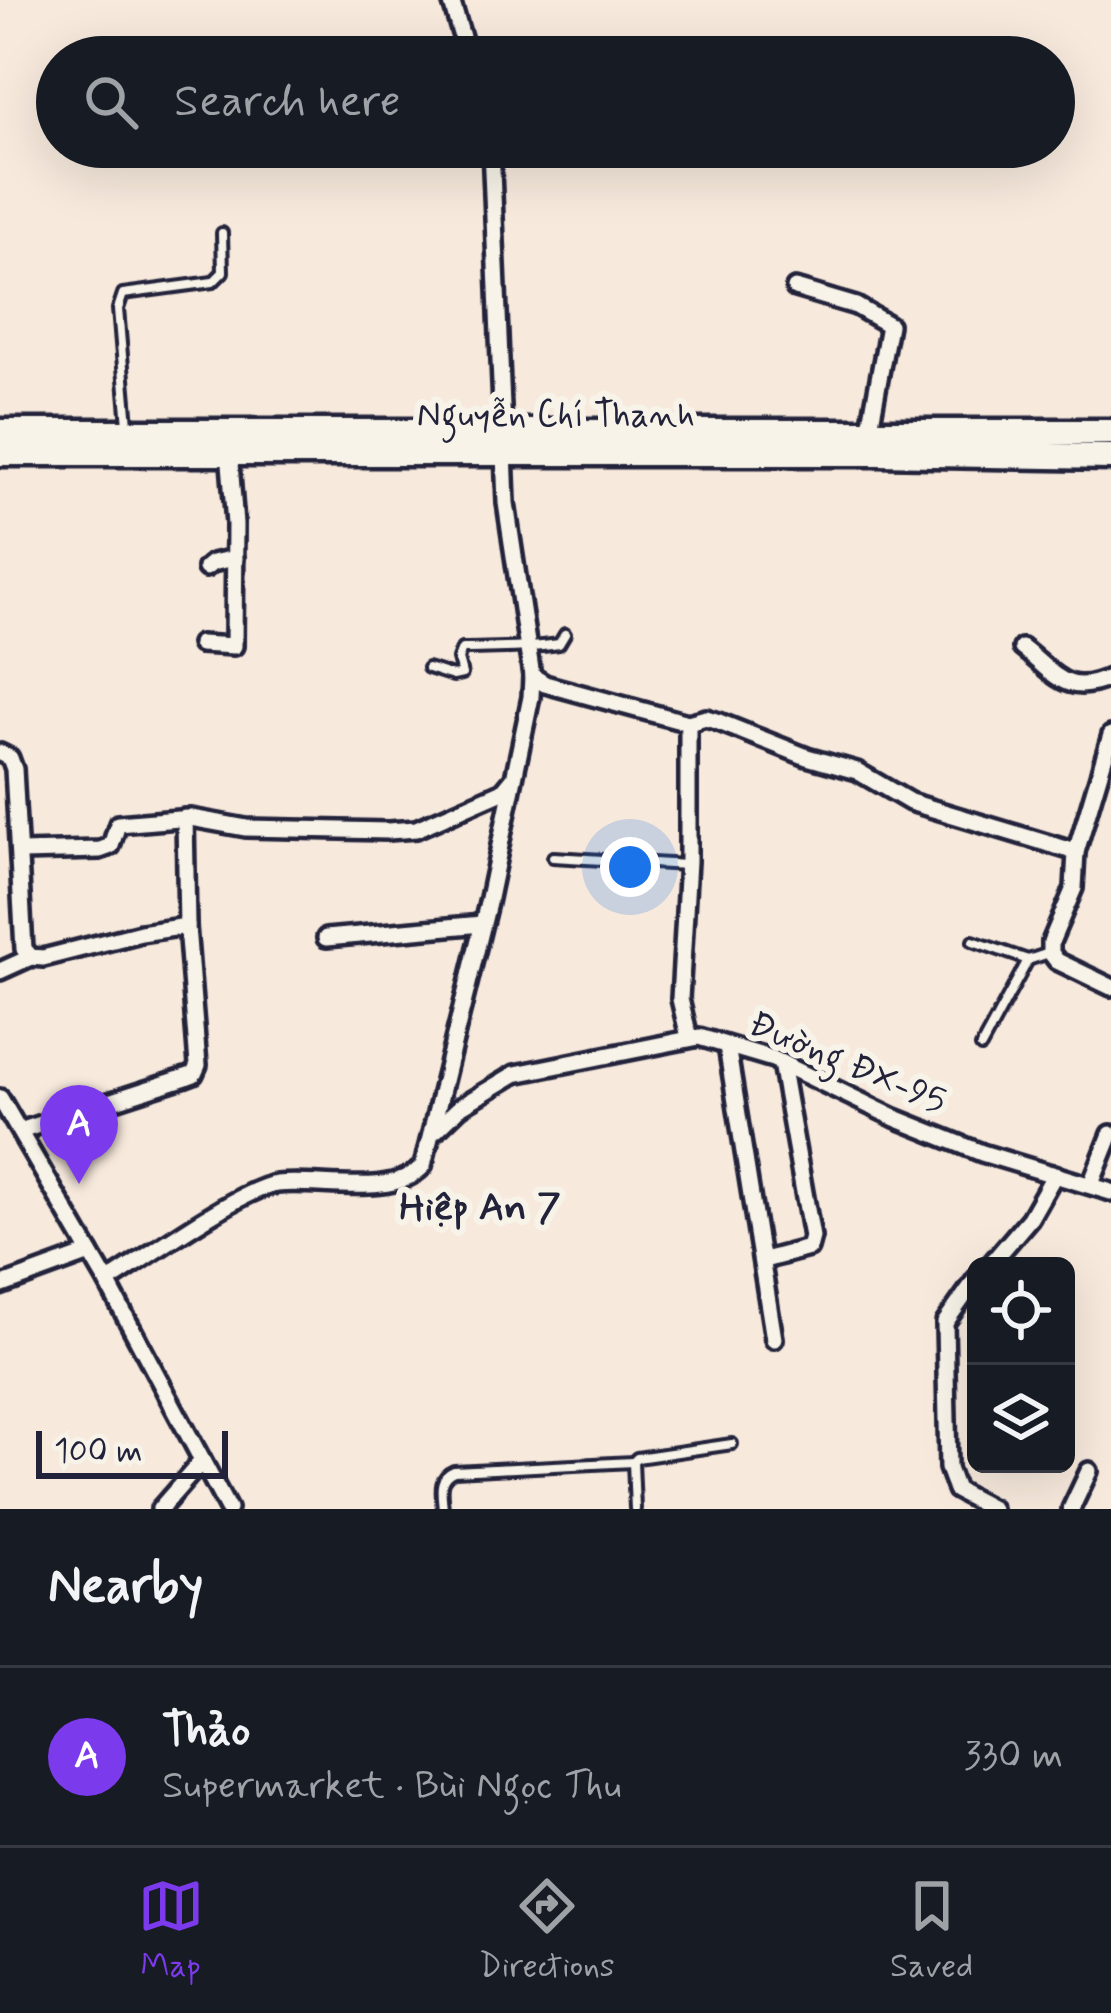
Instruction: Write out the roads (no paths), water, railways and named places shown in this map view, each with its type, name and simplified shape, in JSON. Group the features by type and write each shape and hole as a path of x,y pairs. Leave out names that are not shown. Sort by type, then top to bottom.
{"main road":[{"name":"Nguyễn Chí Thanh","path":"1,442 128,432 228,441"},
{"name":"Nguyễn Chí Thanh","path":"1,442 1111,432"},
{"name":"Nguyễn Chí Thanh","path":"503,441 1111,457"}],"street":[{"path":"451,0 462,36"},
{"name":"Đường ĐX-95","path":"106,1282 233,1203 274,1184 394,1182 423,1166 482,924 532,676 506,503 492,168"},
{"path":"796,288 856,306 889,325 869,433"},
{"path":"200,644 234,646 228,441"},
{"path":"206,568 235,558"},
{"path":"1022,648 1066,685 1089,687 1111,677"},
{"path":"532,676 545,685 688,723 706,718 719,722 857,771 910,802 1076,852"},
{"path":"688,723 688,865 680,999 689,1037"},
{"path":"1111,735 1076,852 1074,888 1051,942 1057,961 1111,987"},
{"path":"0,753 10,758 14,769 24,949 31,957"},
{"path":"21,852 100,850 111,846 118,824 184,818 246,828 416,829 503,791 514,778"},
{"path":"20,1131 194,1074 198,1065 184,818"},
{"path":"326,938 482,924"},
{"path":"0,971 31,957 187,926"},
{"name":"Đường ĐX-95","path":"433,1134 460,1107 515,1074 689,1037 781,1063 960,1144 1111,1192"},
{"path":"727,1046 775,1339"},
{"path":"764,1260 798,1254 809,1248 812,1238 781,1063"},
{"path":"0,1098 228,1509"},
{"path":"1091,1184 1111,1134"},
{"path":"997,1257 1030,1218 1055,1174"},
{"path":"0,1285 90,1253"},
{"path":"967,1292 945,1323 948,1468 956,1490 992,1509"},
{"path":"160,1509 201,1462"},
{"path":"1071,1509 1089,1471"}],"lane":[{"path":"128,432 118,309 123,293 219,278 222,233"},
{"path":"428,668 462,674 458,659 462,649 559,644 565,634"},
{"path":"553,857 688,865"},
{"path":"973,941 1028,960 1051,953"},
{"path":"981,1047 1028,960"},
{"path":"443,1509 444,1478 454,1472 633,1462 655,1454 732,1444"},
{"path":"633,1462 635,1509"}],"place":[{"name":"Thảo","path":"79,1184"}],"district":[{"name":"Hiệp An 7","path":"480,1208"}]}
